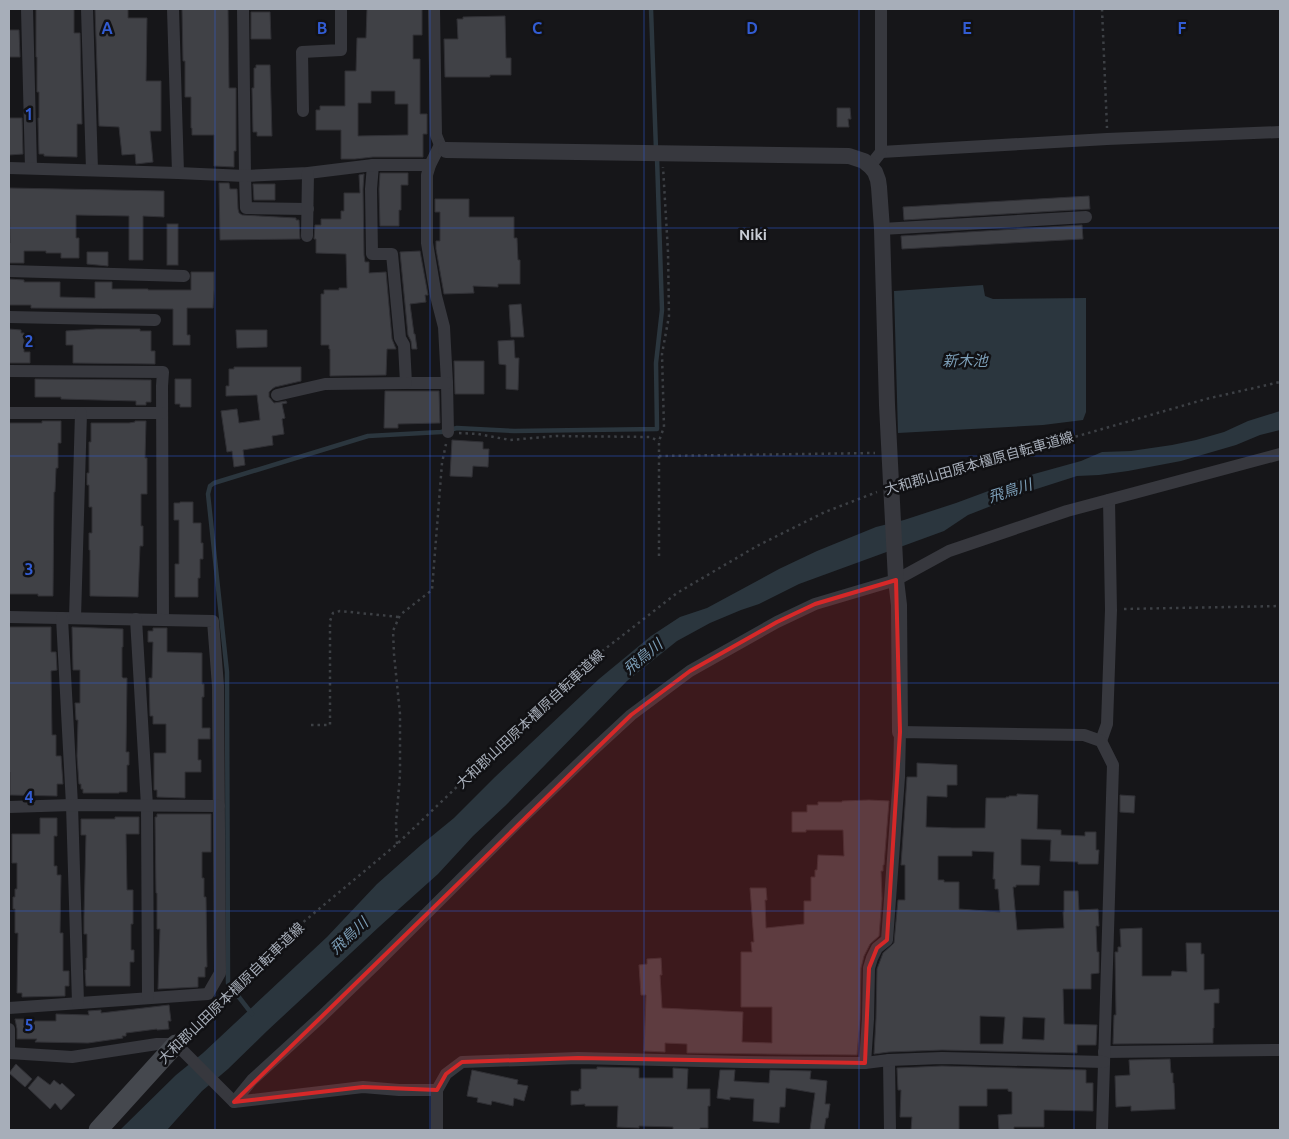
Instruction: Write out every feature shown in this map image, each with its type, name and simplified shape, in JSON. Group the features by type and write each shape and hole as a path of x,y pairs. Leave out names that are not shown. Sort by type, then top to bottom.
{"main road":[{"name":"大和郡山田原本橿原自転車道線","path":"98,1130 179,1046"}],"street":[{"path":"27,9 31,168"},
{"path":"87,9 92,170"},
{"path":"173,9 178,173"},
{"path":"243,9 246,208 308,209"},
{"path":"303,110 302,52 341,50 341,9"},
{"path":"434,9 436,134 443,148"},
{"path":"870,166 881,152 881,9"},
{"path":"881,152 1107,139 1280,132"},
{"path":"443,148 849,156 864,161 875,172 878,180 882,229 889,453 899,605 900,732 899,777 887,940 877,948 869,968 865,1063"},
{"path":"443,148 430,165 427,175 427,243 436,296 444,327 448,432"},
{"path":"9,168 245,176 308,173 373,165 430,165"},
{"path":"373,165 372,254 392,254 400,338 404,345 406,383"},
{"path":"307,236 308,173"},
{"path":"882,229 1086,217"},
{"path":"9,271 184,276"},
{"path":"9,317 155,320"},
{"path":"9,371 163,372 163,620"},
{"path":"277,395 325,384 447,383"},
{"path":"9,413 162,413"},
{"path":"78,1003 69,618 80,413"},
{"path":"231,1100 322,1016 590,752 631,714 690,671 776,622 815,604 896,576 949,551 1067,511 1280,454"},
{"path":"1101,741 1107,724 1111,610 1109,500"},
{"path":"9,617 213,620 218,686 220,973 208,994 9,1008"},
{"path":"136,619 147,806 148,998"},
{"path":"900,732 1084,735 1101,741 1113,765 1102,1130"},
{"path":"9,808 72,805 219,806"},
{"path":"9,1029 9,1053 72,1057 157,1044 179,1046 231,1100"},
{"path":"437,1130 437,1090 446,1074 462,1062 578,1058 865,1063 942,1058 1104,1057 1280,1050"},
{"path":"889,1060 890,1130"},
{"path":"231,1100 363,1087 399,1090 437,1090"}],"path":[{"path":"1102,9 1107,139"},
{"path":"659,556 659,441 664,427 662,354 669,316 668,252 663,177 664,153"},
{"name":"大和郡山田原本橿原自転車道線","path":"179,1046 241,980 301,924 397,844 587,663 677,593 757,546 825,512 891,494 918,478 1078,436 1206,399 1280,382"},
{"path":"397,844 400,714 393,631 399,616 432,590 442,463 448,432 478,434 510,440 556,436 650,437 659,441"},
{"path":"659,456 889,453"},
{"path":"1111,610 1280,606"},
{"path":"311,725 330,724 330,622 333,613 340,611 399,616"}],"highlighted area":[{"path":"896,580 900,732 887,940 877,948 869,968 865,1063 578,1058 462,1062 446,1074 437,1090 363,1087 234,1102 631,715 690,671 777,622 815,604"}],"water":[{"name":"新木池","path":"983,285 985,296 993,299 1086,298 1086,412 1083,420 1043,425 898,433 894,291"},
{"name":"飛鳥川","path":"1280,411 1280,430 1181,461 1128,471 1077,476 1027,492 968,515 944,531 799,584 759,604 710,623 677,641 627,681 505,806 473,836 438,874 202,1091 167,1130 120,1130 176,1075 203,1053 327,937 377,884 454,818 599,679 651,636 680,617 707,608 779,569 876,527 956,503 1034,474 1081,461 1102,452 1131,451 1196,440 1224,432 1248,421"}],"building":[{"path":"36,9 74,9 74,33 80,33 82,124 77,124 77,157 44,156 44,154 39,154"},
{"path":"95,9 128,9 128,18 147,18 146,81 161,81 161,131 150,131 153,162 136,164 135,154 122,155 119,127 99,126"},
{"path":"182,9 228,9 229,88 236,88 236,151 234,151 234,167 214,166 214,135 192,135 191,97 185,97"},
{"path":"367,9 422,9 422,35 413,35 413,59 420,59 420,114 427,114 427,134 423,134 423,157 341,159 341,130 316,130 316,110 320,110 320,106 345,106 345,71 356,71 357,38 366,38","holes":["371,91 395,91 395,104 408,104 408,135 358,136 358,103 371,103"]},
{"path":"251,12 270,12 271,39 251,39"},
{"path":"505,16 506,58 511,58 511,75 445,77 444,39 458,39 457,19 463,19 463,17"},
{"path":"9,30 19,30 20,57 9,57"},
{"path":"256,65 270,65 272,136 257,136 257,132 253,132 252,88 254,88 254,68 256,68"},
{"path":"837,108 850,108 851,119 848,119 849,127 837,127"},
{"path":"9,118 22,118 23,154 9,155"},
{"path":"380,173 408,173 408,185 401,185 399,226 380,226"},
{"path":"364,174 365,262 369,262 369,273 386,272 392,339 396,349 387,349 386,375 330,376 329,345 321,345 321,294 324,294 324,290 347,288 346,254 316,253 315,225 321,225 321,219 341,219 341,211 344,211 344,193 360,193 359,175"},
{"path":"219,183 229,183 230,189 237,189 238,209 242,215 296,218 296,220 299,220 300,239 220,240"},
{"path":"253,184 275,184 275,200 254,200"},
{"path":"9,188 164,191 164,217 143,216 143,260 129,260 129,216 76,215 76,238 79,238 79,258 61,258 61,253 46,253 46,251 24,251 24,263 9,263"},
{"path":"1089,196 1090,209 904,220 903,207"},
{"path":"435,199 469,199 469,217 514,217 514,238 517,238 518,260 520,260 520,284 498,284 498,287 473,286 474,293 444,294 436,249 436,241 440,241 440,212 435,212"},
{"path":"167,224 178,224 178,265 167,265"},
{"path":"1082,225 1083,239 902,249 901,236"},
{"path":"420,251 428,295 425,295 426,302 410,304 417,349 412,349 408,335 400,252"},
{"path":"87,252 108,252 108,266 87,264"},
{"path":"191,272 214,272 214,290 213,308 187,308 187,335 190,335 190,345 173,345 173,309 31,308 31,305 9,305 9,279 24,280 24,282 60,282 60,297 95,298 95,282 112,282 112,289 191,290"},
{"path":"521,304 524,337 511,337 509,305"},
{"path":"9,329 21,330 21,333 24,333 24,352 30,352 30,363 9,363"},
{"path":"140,329 140,331 151,331 151,351 155,351 155,364 73,363 73,345 66,345 66,331"},
{"path":"236,330 267,330 267,347 237,348"},
{"path":"514,340 515,358 519,358 518,390 506,389 506,365 499,364 498,341"},
{"path":"454,361 484,361 484,394 455,394"},
{"path":"234,367 301,367 301,381 275,387 269,392 269,397 274,403 286,401 287,403 282,404 285,418 282,419 284,434 272,436 273,445 243,450 245,465 234,467 232,451 227,452 221,411 237,409 239,423 260,420 257,395 226,396 226,386 229,386 229,369 234,369"},
{"path":"35,379 151,380 151,402 146,402 146,405 136,405 136,401 35,397"},
{"path":"175,379 191,379 191,407 180,407 180,404 175,404"},
{"path":"385,391 439,391 440,423 398,424 398,428 384,428"},
{"path":"42,421 61,421 61,443 58,443 58,468 56,468 54,492 53,596 9,594 9,423 42,423"},
{"path":"146,421 145,458 147,458 147,494 141,494 143,546 140,546 138,597 90,596 89,533 92,533 92,507 89,507 87,473 89,473 91,423 129,423"},
{"path":"452,440 483,442 483,449 489,449 488,467 473,466 472,477 450,476"},
{"path":"193,502 193,523 201,523 203,559 200,559 198,597 175,597 175,564 179,564 179,520 174,520 174,503"},
{"path":"9,627 51,627 51,652 56,652 57,670 51,671 52,735 56,735 56,756 61,756 63,784 57,784 57,796 10,795"},
{"path":"72,627 123,629 122,677 127,678 126,752 129,752 127,792 83,793 81,784 79,784 77,756 78,720 76,720 75,703 80,703 80,670 73,670"},
{"path":"153,628 167,628 167,652 202,653 204,697 202,697 202,728 210,728 210,739 198,739 198,760 201,760 201,772 185,772 185,798 157,797 157,790 154,790 154,753 166,753 166,724 153,724 153,716 150,716 149,678 152,678 153,642 148,642 148,631 153,631"},
{"path":"917,763 957,765 957,785 947,785 947,797 927,796 926,827 985,828 986,798 1006,798 1017,796 1017,794 1038,795 1037,829 1061,830 1061,835 1085,836 1085,832 1096,832 1096,850 1099,850 1098,864 1050,861 1051,840 1021,839 1021,865 1040,866 1039,885 1016,885 1016,887 1013,887 1017,930 1064,928 1064,891 1078,891 1079,910 1098,909 1099,926 1096,926 1099,973 1091,974 1091,989 1063,989 1064,1024 1097,1025 1096,1045 1077,1045 1077,1053 942,1050 874,1054 877,969 883,953 894,943 898,900 905,900 905,865 901,865 907,777 917,777","holes":["972,851 994,852 993,879 995,879 995,889 998,889 1000,912 959,909 959,882 938,880 938,856 972,856","980,1016 1005,1017 1003,1044 980,1044","1023,1017 1045,1018 1044,1040 1022,1039"]},
{"path":"1120,795 1135,796 1134,813 1120,812"},
{"path":"889,801 884,865 883,871 881,871 882,899 879,936 870,944 861,968 857,1055 687,1053 687,1044 665,1043 665,1052 644,1051 646,995 641,995 639,965 647,964 647,959 661,958 662,1008 743,1012 742,1042 772,1043 772,1007 741,1007 741,952 752,952 751,942 754,942 750,888 766,888 766,928 804,924 804,901 811,901 811,877 815,877 818,855 844,856 843,830 792,832 792,812 807,812 807,805 818,805 818,802"},
{"path":"157,814 211,814 211,852 202,852 202,878 204,878 204,897 206,897 207,967 205,967 205,977 198,977 198,987 158,989 160,929 157,929 156,893 155,817 157,817"},
{"path":"115,817 139,817 139,834 126,834 127,890 133,890 131,950 134,950 134,962 130,962 130,986 86,986 87,934 84,934 84,916 86,835 81,835 81,819 115,819"},
{"path":"40,818 57,818 57,836 54,836 54,866 57,866 57,875 61,875 60,933 63,933 63,971 69,971 69,986 65,986 65,996 22,997 22,993 17,993 18,933 15,933 13,897 15,897 15,889 17,889 17,863 12,863 12,834 40,834"},
{"path":"1142,928 1142,976 1171,976 1172,971 1187,972 1186,943 1201,943 1201,954 1204,954 1204,990 1219,989 1219,1003 1214,1003 1213,1043 1113,1044 1114,1015 1116,1015 1115,952 1118,952 1118,947 1121,947 1120,929"},
{"path":"169,1005 171,1021 168,1021 169,1029 126,1033 126,1036 122,1036 123,1038 88,1043 35,1042 37,1039 17,1039 15,1019 56,1021 56,1014 89,1015 88,1011 101,1010 101,1013"},
{"path":"1170,1059 1174,1083 1175,1109 1131,1111 1131,1106 1116,1107 1115,1076 1130,1075 1129,1060"},
{"path":"16,1064 32,1079 25,1087 9,1073"},
{"path":"942,1066 1086,1070 1086,1083 1093,1083 1093,1111 1044,1110 1044,1127 1014,1127 1014,1130 999,1130 998,1115 1012,1114 1012,1092 1008,1091 1008,1089 987,1089 987,1106 959,1106 959,1130 911,1130 912,1117 900,1117 901,1090 898,1090 897,1068"},
{"path":"597,1067 639,1068 639,1078 673,1078 673,1068 688,1069 687,1089 710,1089 708,1128 700,1128 700,1130 673,1130 673,1127 617,1127 618,1106 571,1105 571,1091 579,1091 581,1089 581,1069 597,1069"},
{"path":"472,1070 518,1080 517,1084 528,1086 524,1101 514,1098 513,1106 492,1101 491,1105 477,1102 478,1098 467,1096"},
{"path":"720,1070 735,1070 734,1081 769,1083 770,1070 811,1071 810,1079 827,1081 825,1104 830,1104 824,1130 810,1130 815,1093 786,1088 785,1107 780,1107 779,1123 753,1121 754,1099 730,1097 730,1100 717,1098"},
{"path":"38,1076 50,1085 54,1080 60,1085 62,1083 75,1095 61,1110 55,1103 50,1109 28,1088"}],"waterway":[{"path":"651,9 656,150"},
{"path":"252,1014 228,983 227,672 208,494 210,486 214,483 368,436 441,432 457,428 514,431 657,429 656,363 662,310 657,158"}],"district":[{"name":"Niki","path":"753,235"}]}
